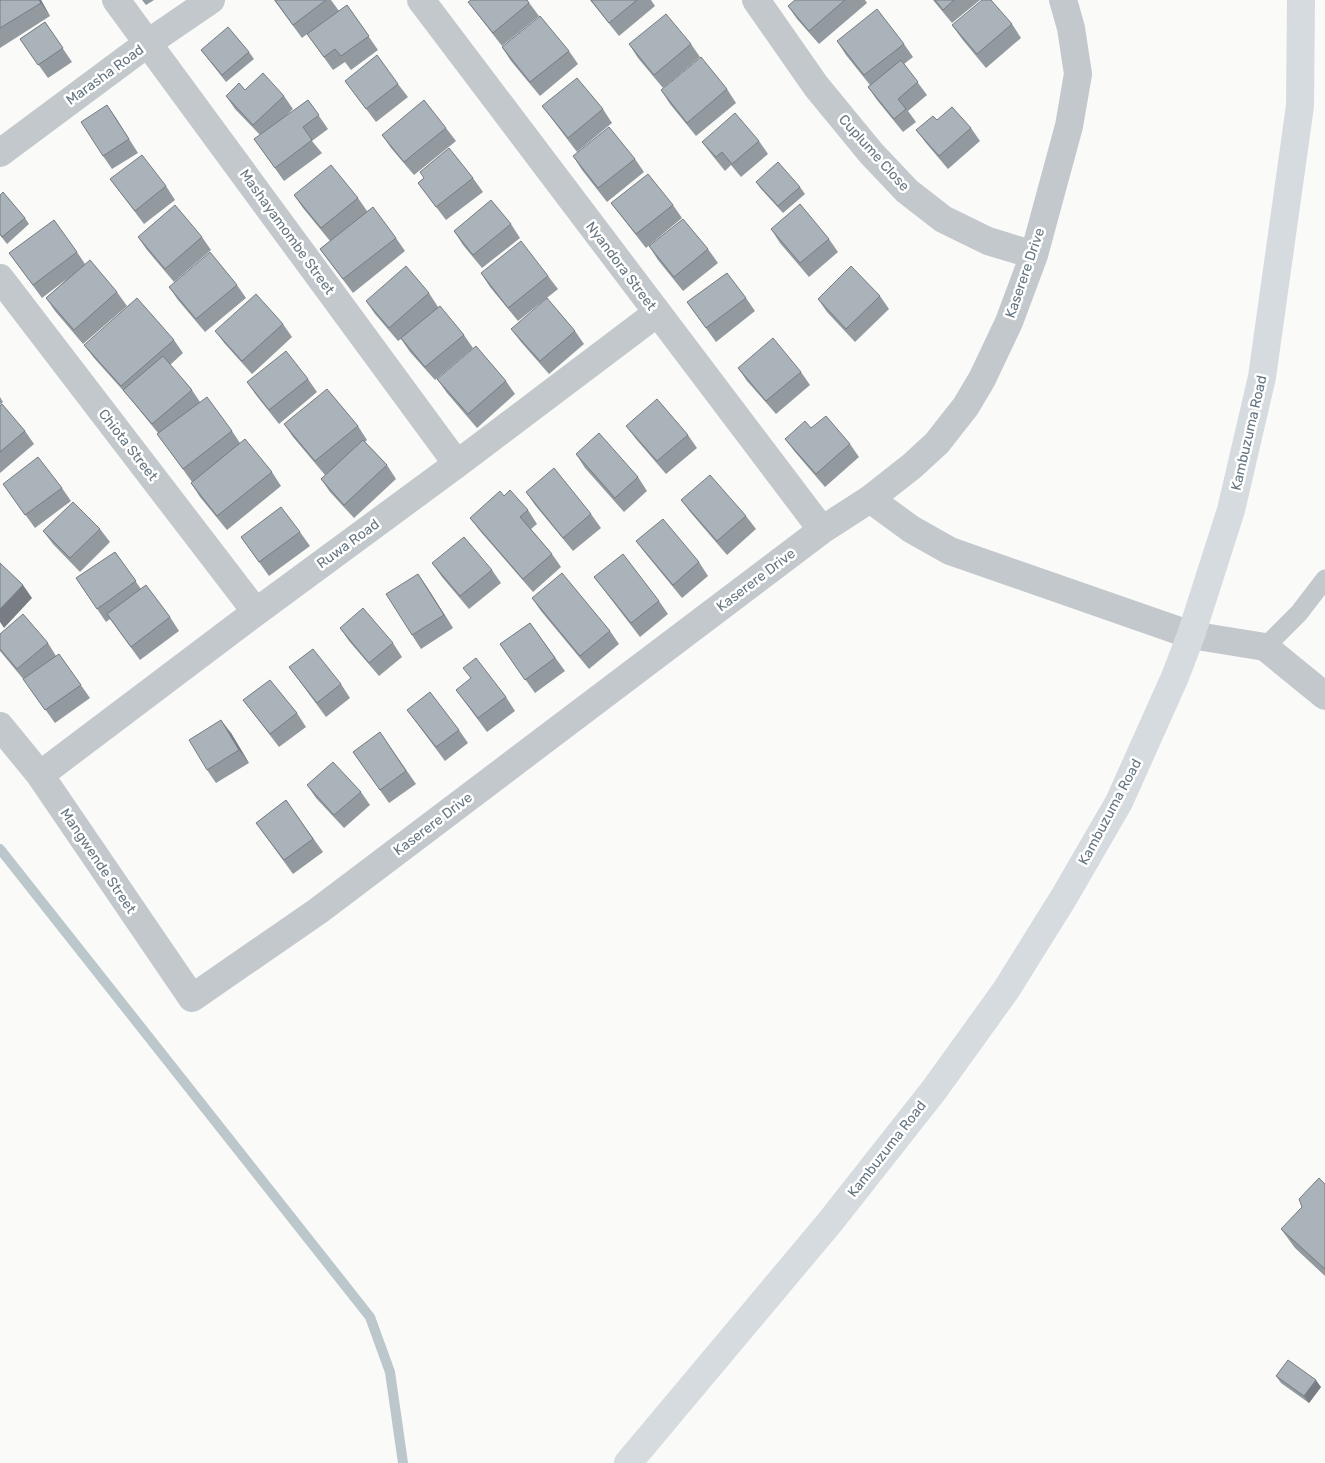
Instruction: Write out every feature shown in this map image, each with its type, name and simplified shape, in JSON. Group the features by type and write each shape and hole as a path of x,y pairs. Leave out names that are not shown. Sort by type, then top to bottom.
{"main road":[{"name":"Kambuzuma Road","path":"628,1463 830,1222 934,1090 1006,990 1064,896 1118,802 1175,677 1191,635 1231,510 1262,377 1300,106 1301,0"}],"street":[{"name":"Mashayamombe Street","path":"116,0 457,464"},
{"name":"Marasha Road","path":"0,153 148,43 211,0"},
{"name":"Nyandora Street","path":"421,0 822,530"},
{"name":"Cuplume Close","path":"756,0 816,86 871,153 907,190 943,219 988,241 1034,255"},
{"name":"Kaserere Drive","path":"192,998 318,911 822,530 870,499 912,466 937,443 966,406 982,379 1008,322 1034,255 1069,126 1078,74 1071,28 1063,0"},
{"name":"Chiota Street","path":"0,278 256,612"},
{"name":"Ruwa Road","path":"40,775 657,313"},
{"path":"870,499 912,529 950,551 1191,635 1266,647 1325,696"},
{"name":"Mangwende Street","path":"0,726 40,775 192,998"}],"lane":[{"path":"1266,647 1299,613 1325,579"}],"building":[{"path":"0,0 39,0 41,3 0,28"},
{"path":"275,0 326,0 293,25"},
{"path":"471,0 527,0 529,3 493,33 468,2"},
{"path":"591,0 637,0 609,23"},
{"path":"795,0 845,0 809,31 788,6"},
{"path":"935,0 954,0 943,10"},
{"path":"982,0 991,0 1012,24 977,54 952,25"},
{"path":"347,5 369,36 341,56 335,49 324,57 307,34"},
{"path":"877,9 904,44 864,75 837,41"},
{"path":"666,14 691,44 654,75 629,44"},
{"path":"540,16 569,51 530,82 502,47"},
{"path":"45,22 63,48 38,65 20,39"},
{"path":"228,27 249,52 222,75 201,50"},
{"path":"377,55 398,84 366,109 345,81"},
{"path":"701,57 727,89 687,123 661,90"},
{"path":"901,60 918,82 898,99 906,109 894,119 868,87"},
{"path":"263,73 284,96 253,125 226,96 239,83 245,90"},
{"path":"577,78 603,109 568,138 542,106"},
{"path":"308,100 319,115 303,127 312,140 275,168 254,139"},
{"path":"424,100 446,128 404,162 382,135"},
{"path":"107,105 129,139 103,156 81,122"},
{"path":"952,107 971,128 939,156 916,130 933,116 937,120"},
{"path":"735,113 759,141 732,164 722,152 716,157 702,142"},
{"path":"609,127 635,159 598,188 573,156"},
{"path":"449,148 473,178 436,207 418,183 424,178 420,172"},
{"path":"142,155 166,186 135,211 110,179"},
{"path":"778,162 800,187 778,206 756,182"},
{"path":"331,165 358,198 321,228 294,195"},
{"path":"648,174 673,205 636,234 611,203"},
{"path":"3,192 25,218 2,237 0,234 0,195"},
{"path":"491,200 511,224 473,255 454,231"},
{"path":"800,204 829,239 800,263 771,229"},
{"path":"175,205 202,237 165,269 138,237"},
{"path":"373,207 396,238 343,279 320,249"},
{"path":"683,219 708,249 674,277 649,246"},
{"path":"54,220 77,252 33,285 9,253"},
{"path":"521,241 548,276 508,308 481,273"},
{"path":"210,252 237,285 196,319 169,287"},
{"path":"90,260 117,292 74,330 46,298"},
{"path":"406,266 429,293 389,328 366,301"},
{"path":"851,266 880,296 846,329 818,299"},
{"path":"727,273 746,298 706,328 687,302"},
{"path":"256,294 283,324 242,361 215,331"},
{"path":"137,298 174,340 121,386 84,345"},
{"path":"547,298 575,331 540,361 511,329"},
{"path":"440,306 464,335 425,367 401,338"},
{"path":"773,338 801,372 766,401 738,368"},
{"path":"476,346 506,381 468,414 437,379"},
{"path":"286,351 308,379 269,410 247,382"},
{"path":"163,356 192,390 152,424 123,390"},
{"path":"327,389 358,426 315,461 284,424"},
{"path":"207,397 232,431 183,469 157,434"},
{"path":"657,399 688,435 657,461 626,426"},
{"path":"2,404 25,431 0,452 0,406"},
{"path":"826,416 850,444 816,474 785,439 805,421 811,428"},
{"path":"599,433 638,477 615,498 576,454"},
{"path":"245,439 272,472 217,516 191,483"},
{"path":"363,440 387,465 344,505 321,479"},
{"path":"38,457 62,488 25,515 3,484"},
{"path":"554,468 591,514 563,538 526,492"},
{"path":"710,475 746,516 717,541 681,500"},
{"path":"510,490 528,510 520,517 552,554 523,579 470,518 500,491 504,496"},
{"path":"73,502 100,529 70,558 43,531"},
{"path":"281,507 300,532 259,562 241,537"},
{"path":"663,519 699,562 673,585 636,541"},
{"path":"464,537 492,570 460,596 432,563"},
{"path":"115,552 136,581 97,609 76,578"},
{"path":"623,554 659,601 631,623 594,577"},
{"path":"0,563 23,585 0,609"},
{"path":"562,573 610,631 580,656 532,598"},
{"path":"418,574 444,615 412,635 386,594"},
{"path":"146,585 170,617 131,647 107,614"},
{"path":"363,608 393,643 369,663 340,628"},
{"path":"23,614 48,643 17,669 0,649 0,634"},
{"path":"530,623 555,658 525,680 500,644"},
{"path":"313,649 341,684 317,703 289,667"},
{"path":"59,654 81,685 45,710 23,679"},
{"path":"476,658 506,697 478,718 456,690 471,678 463,668"},
{"path":"270,680 297,713 270,734 243,700"},
{"path":"430,692 459,730 436,747 407,710"},
{"path":"221,720 239,750 207,770 189,740"},
{"path":"380,732 406,771 380,790 353,752"},
{"path":"333,762 361,792 334,815 307,785"},
{"path":"286,800 313,839 284,860 256,823"},
{"path":"1319,1178 1325,1184 1325,1269 1281,1229 1302,1207 1299,1199"},
{"path":"1288,1360 1316,1380 1304,1396 1276,1376"}],"waterway":[{"path":"0,849 370,1317 390,1372 403,1463"}]}
